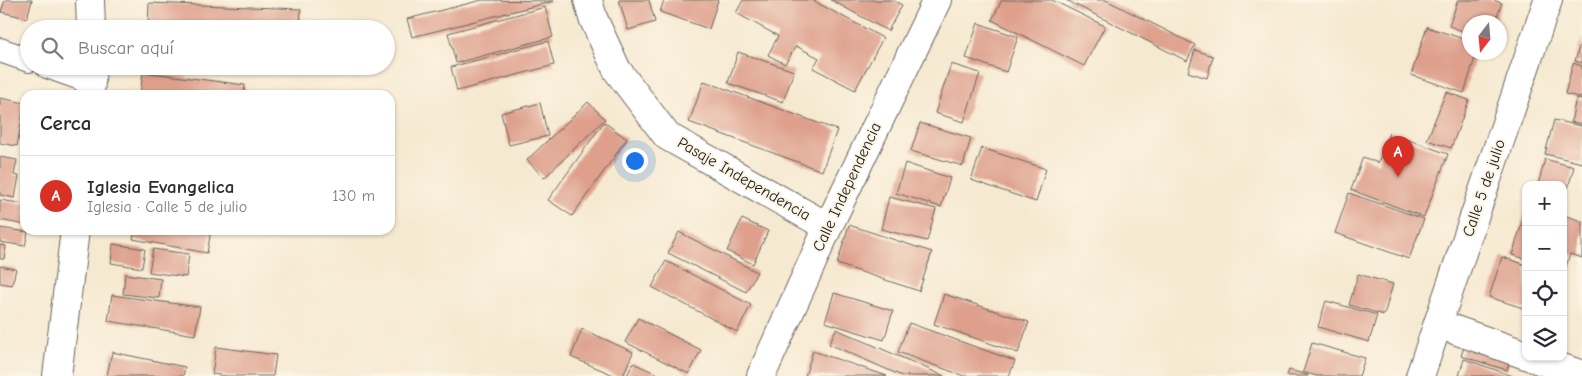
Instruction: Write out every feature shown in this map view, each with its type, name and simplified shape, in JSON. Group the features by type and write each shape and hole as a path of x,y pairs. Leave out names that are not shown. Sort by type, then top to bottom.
{"street":[{"path":"90,0 91,20"},
{"name":"Pasaje Independencia","path":"588,0 593,18 617,70 666,136 828,227"},
{"name":"Calle Independencia","path":"761,376 828,227 937,0"},
{"name":"Calle 5 de julio","path":"1420,376 1548,0"},
{"path":"57,376 74,235"},
{"path":"1438,324 1522,354"},
{"path":"1542,361 1582,376"}],"lane":[{"path":"0,50 20,57"},
{"path":"73,75 91,81"}],"building":[{"path":"5,0 32,0 27,18 1,12"},
{"path":"482,0 554,1 412,37 407,19"},
{"path":"619,0 649,0 655,22 628,30"},
{"path":"664,0 718,0 709,29 660,12"},
{"path":"743,0 812,0 883,38 855,90 813,68 819,58 796,46 785,64 768,55 778,36 736,13"},
{"path":"831,0 892,0 902,5 888,31"},
{"path":"1002,0 1052,0 1105,26 1084,66 992,20"},
{"path":"1066,0 1106,0 1195,45 1187,61"},
{"path":"1458,0 1493,0 1502,3 1498,15 1462,15 1462,31 1449,26"},
{"path":"149,3 301,9 300,20 148,20"},
{"path":"545,7 553,37 456,63 448,33"},
{"path":"978,23 1018,37 1006,72 966,58"},
{"path":"1427,27 1462,38 1462,60 1474,60 1464,93 1411,75"},
{"path":"1582,37 1582,63 1575,61"},
{"path":"548,41 554,65 457,91 451,67"},
{"path":"1195,50 1213,56 1207,78 1188,72"},
{"path":"738,52 794,71 783,102 728,83"},
{"path":"1573,63 1582,66 1582,98 1565,94"},
{"path":"951,64 980,73 964,122 935,113"},
{"path":"143,75 167,75 245,85 244,90 141,90"},
{"path":"704,81 837,130 822,171 689,122"},
{"path":"1446,92 1469,100 1451,148 1427,140"},
{"path":"0,98 20,102 20,130 17,146 0,143"},
{"path":"1576,98 1582,100 1582,124 1571,122"},
{"path":"588,102 605,119 544,178 527,160"},
{"path":"540,103 548,136 509,145 501,113"},
{"path":"1554,120 1582,126 1582,163 1545,154"},
{"path":"604,122 627,139 572,216 548,200"},
{"path":"920,123 971,138 963,166 911,151"},
{"path":"1389,133 1448,154 1424,217 1351,190 1363,157 1378,163"},
{"path":"982,148 1046,169 1036,202 971,180"},
{"path":"0,157 17,160 14,175 19,176 15,198 0,195"},
{"path":"1545,159 1574,167 1567,192 1567,181 1539,181"},
{"path":"905,163 950,178 941,207 896,193"},
{"path":"1349,193 1424,219 1409,259 1335,233"},
{"path":"889,197 936,209 927,241 881,229"},
{"path":"0,200 20,203 20,224 0,220"},
{"path":"1567,216 1582,221 1582,258 1570,254 1567,264"},
{"path":"742,219 768,231 753,264 727,251"},
{"path":"1522,223 1522,258 1512,255"},
{"path":"849,225 932,252 919,291 837,264"},
{"path":"0,228 20,231 20,235 27,235 25,246 0,242"},
{"path":"679,232 757,272 746,292 668,253"},
{"path":"134,235 210,235 207,253 133,239"},
{"path":"113,244 145,249 142,268 111,263"},
{"path":"0,245 6,246 4,259 0,259"},
{"path":"153,249 189,254 186,277 149,272"},
{"path":"1502,257 1522,264 1522,308 1489,297"},
{"path":"666,261 751,305 737,332 652,287"},
{"path":"0,266 16,269 12,285 0,283"},
{"path":"125,274 161,279 159,298 123,294"},
{"path":"1358,274 1393,284 1384,315 1349,305"},
{"path":"834,293 893,311 884,340 825,322"},
{"path":"944,294 1029,322 1018,353 934,324"},
{"path":"112,295 200,307 195,335 108,321"},
{"path":"1326,301 1377,315 1369,342 1318,327"},
{"path":"638,318 701,350 689,374 625,342"},
{"path":"909,323 1015,361 1009,376 964,376 898,352"},
{"path":"1471,326 1516,341 1507,370 1461,356"},
{"path":"582,329 633,352 623,376 616,376 571,357"},
{"path":"836,329 944,376 902,376 829,344"},
{"path":"1312,343 1365,358 1359,376 1317,376 1303,372"},
{"path":"216,347 276,355 273,376 227,376 212,374"},
{"path":"813,351 887,376 805,376"},
{"path":"112,352 185,367 183,376 107,376"},
{"path":"1464,359 1513,376 1459,376"},
{"path":"633,363 662,376 627,376"},
{"path":"1289,370 1308,375 1308,376 1287,376"}],"place":[{"name":"Iglesia Evangelica","path":"1398,177"}]}
